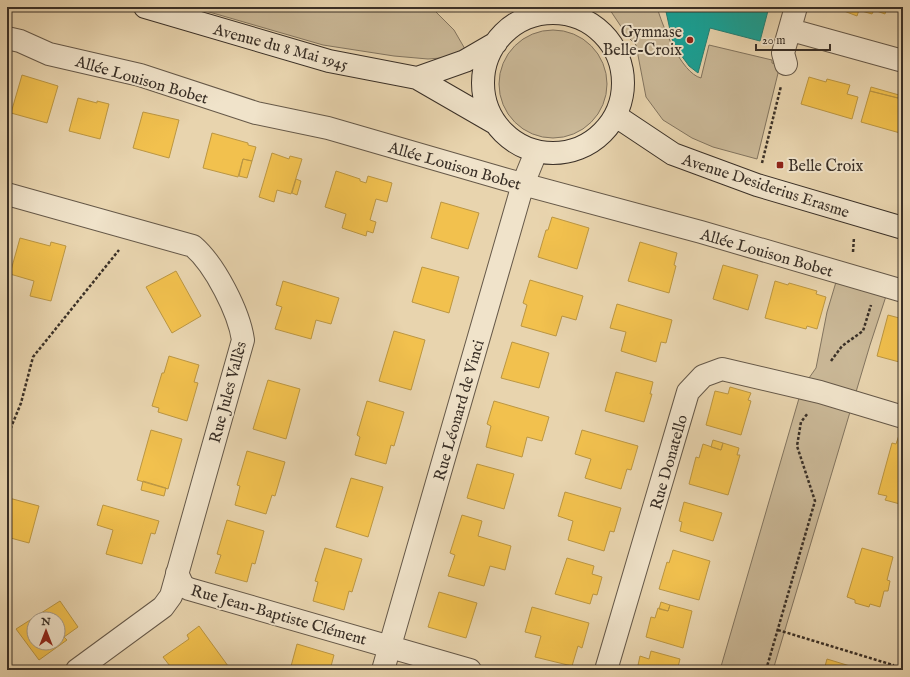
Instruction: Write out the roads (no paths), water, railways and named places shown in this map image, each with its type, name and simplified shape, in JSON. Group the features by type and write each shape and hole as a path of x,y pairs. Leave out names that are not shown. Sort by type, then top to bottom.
{"street":[{"name":"Avenue du 8 Mai 1945","path":"145,7 329,61 418,78"},
{"path":"786,64 783,53 791,30 796,7"},
{"path":"568,11 605,35 617,53 623,74 623,95 616,116 602,135 582,148 559,153 536,152 520,145 507,136 496,123 486,104 483,83 486,62 496,43 510,28 527,18 547,13 568,11"},
{"path":"791,30 903,61"},
{"name":"Allée Louison Bobet","path":"7,38 20,41 49,54 140,75 256,113 328,128 523,184 701,232 903,291"},
{"path":"418,78 465,61 496,43"},
{"path":"418,78 496,123"},
{"name":"Avenue Desiderius Erasme","path":"616,116 673,154 757,185 903,228"},
{"name":"Rue Léonard de Vinci","path":"383,670 523,184 536,152"},
{"name":"Rue Jules Vallès","path":"7,194 193,246 209,262 238,317 243,340 177,573"},
{"name":"Rue Donatello","path":"606,670 688,392 703,376 722,369 816,401 903,417"},
{"name":"Rue Jean-Baptiste Clément","path":"177,573 183,586 189,589 470,670"},
{"name":"Rue Jean-Baptiste Clément","path":"77,670 163,607 171,596 177,573"}],"place":[{"name":"Gymnase Belle-Croix","path":"690,40"},
{"name":"Belle Croix","path":"780,165"}]}
